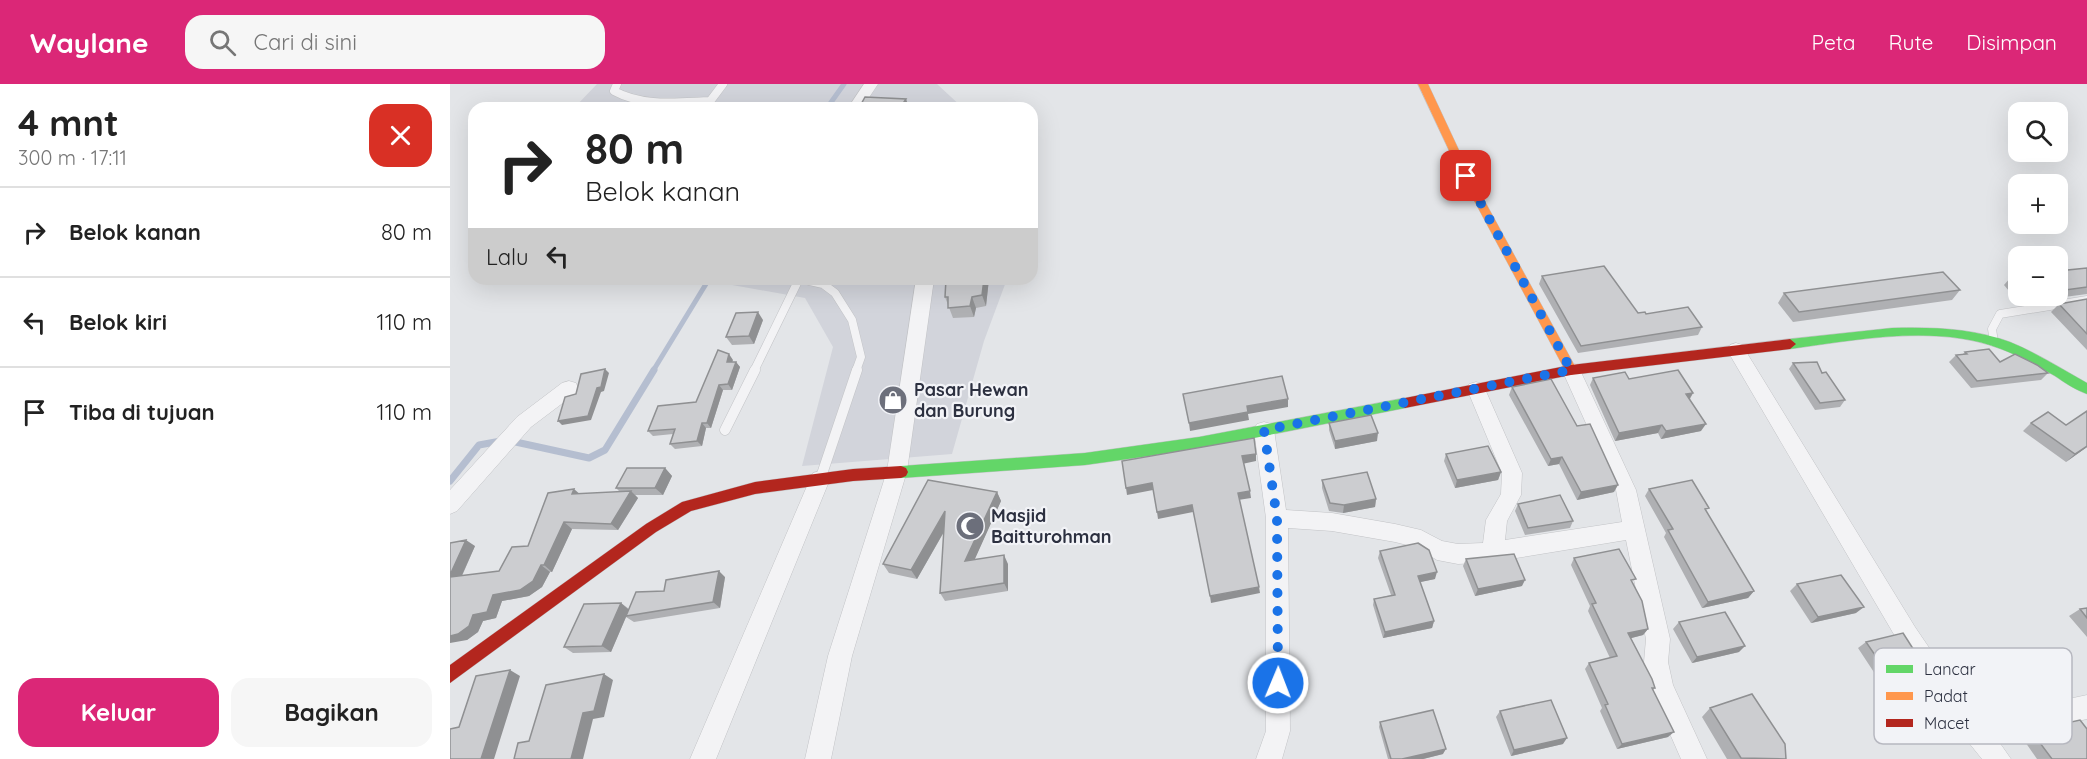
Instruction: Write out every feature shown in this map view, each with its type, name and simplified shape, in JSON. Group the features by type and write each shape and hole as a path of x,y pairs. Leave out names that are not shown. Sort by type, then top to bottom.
{"street":[{"path":"859,102 871,84"},
{"path":"1423,84 1466,176 1571,370 1626,490 1658,639 1656,662 1661,686 1694,759"},
{"path":"819,759 840,657 897,471 924,285"},
{"path":"450,675 651,528 687,506 755,488 897,471 1085,459 1199,443 1571,370 1736,350 1934,331 1963,334 1994,342 2083,383"},
{"path":"1736,350 1916,648"},
{"path":"450,505 509,437 569,388"},
{"path":"1476,389 1512,473 1511,495 1497,520 1492,552"},
{"path":"1264,430 1277,518 1278,731 1269,759"},
{"path":"703,759 820,479"},
{"path":"1277,518 1332,522 1395,533 1421,539 1437,550 1458,554 1492,552 1635,529"},
{"path":"2072,710 2087,707"},
{"path":"1986,744 1998,759"}],"lane":[{"path":"617,84 614,91 633,100 710,101 723,84"},
{"path":"726,430 797,285"},
{"path":"820,479 861,357 852,320 835,293 824,285"},
{"path":"1994,342 1992,328 2000,314 2087,300"}],"shaded area":[{"path":"597,84 937,84 956,102 580,102"},
{"name":"Pasar Hewan dan Burung","path":"732,285 1005,285 984,341 952,454 802,466 833,347 805,298"}],"building":[{"path":"865,97 906,99 904,102 862,102"},
{"path":"1604,266 1638,313 1645,312 1646,314 1688,307 1702,327 1581,346 1542,276"},
{"path":"2087,268 2087,287 2068,290 2068,270"},
{"path":"1943,272 1960,290 1799,312 1784,293"},
{"path":"946,285 983,285 982,295 972,297 970,306 948,308 948,297 945,297"},
{"path":"2087,299 2087,334 2061,306 2068,306 2068,302"},
{"path":"758,312 749,336 726,337 736,313"},
{"path":"1989,349 2000,362 2015,354 2048,373 1977,381 1956,355"},
{"path":"718,350 729,354 727,362 736,362 728,384 719,385 707,423 702,423 697,441 670,444 675,429 648,431 658,406 696,402"},
{"path":"1817,362 1822,373 1826,372 1845,400 1820,403 1793,363"},
{"path":"605,369 601,387 597,388 588,416 558,421 565,397 576,394 581,374"},
{"path":"1678,370 1693,393 1686,394 1706,424 1666,431 1662,425 1619,433 1593,378 1625,372 1629,379"},
{"path":"1282,376 1288,399 1247,406 1248,412 1189,423 1183,394"},
{"path":"1551,379 1577,426 1590,424 1618,485 1581,492 1562,457 1551,459 1512,387"},
{"path":"2087,411 2087,446 2075,454 2031,423 2048,412 2066,425"},
{"path":"1371,415 1378,433 1335,441 1329,423"},
{"path":"1254,438 1256,454 1242,456 1250,491 1238,493 1259,587 1210,596 1192,505 1157,512 1152,483 1126,488 1122,461"},
{"path":"1488,446 1501,472 1457,480 1446,454"},
{"path":"627,468 665,468 655,488 616,488"},
{"path":"1367,472 1376,499 1344,505 1330,503 1322,480"},
{"path":"928,480 997,492 965,561 1004,555 1004,583 940,593 945,511 911,570 883,564"},
{"path":"1692,480 1709,508 1705,509 1754,591 1708,602 1668,530 1673,529 1649,489"},
{"path":"574,489 572,494 631,491 611,524 564,522 544,565 541,565 533,581 520,590 493,595 487,612 473,615 469,626 458,634 450,636 450,577 499,571 512,547 528,546 548,493"},
{"path":"1560,495 1573,521 1528,528 1518,504"},
{"path":"466,540 450,575 450,543"},
{"path":"1418,543 1429,550 1437,572 1418,576 1434,621 1385,632 1374,599 1395,595 1380,551"},
{"path":"1619,549 1636,579 1631,580 1642,601 1648,629 1628,633 1652,679 1655,688 1652,688 1674,732 1622,744 1605,705 1608,704 1589,663 1617,656 1592,604 1596,603 1574,558"},
{"path":"1514,554 1525,580 1478,589 1466,559"},
{"path":"719,571 713,602 626,616 636,592 664,591 666,580"},
{"path":"1841,575 1864,607 1818,617 1797,584"},
{"path":"621,603 602,646 564,647 584,604"},
{"path":"2087,608 2087,618 2080,609"},
{"path":"1725,612 1745,646 1697,657 1679,622"},
{"path":"1903,633 1913,648 1874,648 1874,654 1866,642"},
{"path":"510,670 481,759 450,759 450,729 459,727 476,676"},
{"path":"604,674 594,711 583,713 571,759 514,759 518,743 529,741 546,685"},
{"path":"1752,694 1785,744 1786,759 1741,758 1710,708"},
{"path":"1551,700 1567,738 1514,750 1500,711"},
{"path":"1433,710 1446,749 1402,759 1391,759 1380,722"},
{"path":"2080,720 2087,729 2087,759 2052,759 2041,744 2072,744 2072,722"}],"waterway":[{"path":"831,102 844,84"},
{"path":"653,371 705,285"},
{"path":"511,441 589,458 605,450 654,370"},
{"path":"450,481 479,445 501,441"}],"traffic: fast":[{"path":"1790,344 1892,333 1918,332 1968,336 2017,350 2087,389"},
{"path":"901,472 1085,459 1199,443 1405,403"}],"traffic: slow":[{"path":"1423,84 1466,176 1571,370"}],"traffic: jam":[{"path":"1405,403 1571,370 1790,344"},
{"path":"450,675 651,528 687,506 755,488 853,475 901,472"}],"place":[{"name":"Pasar Hewan dan Burung","path":"893,400"},
{"name":"Masjid Baitturohman","path":"970,526"}],"route":[{"path":"1278,683 1277,518 1264,430 1571,370 1466,176"}]}
